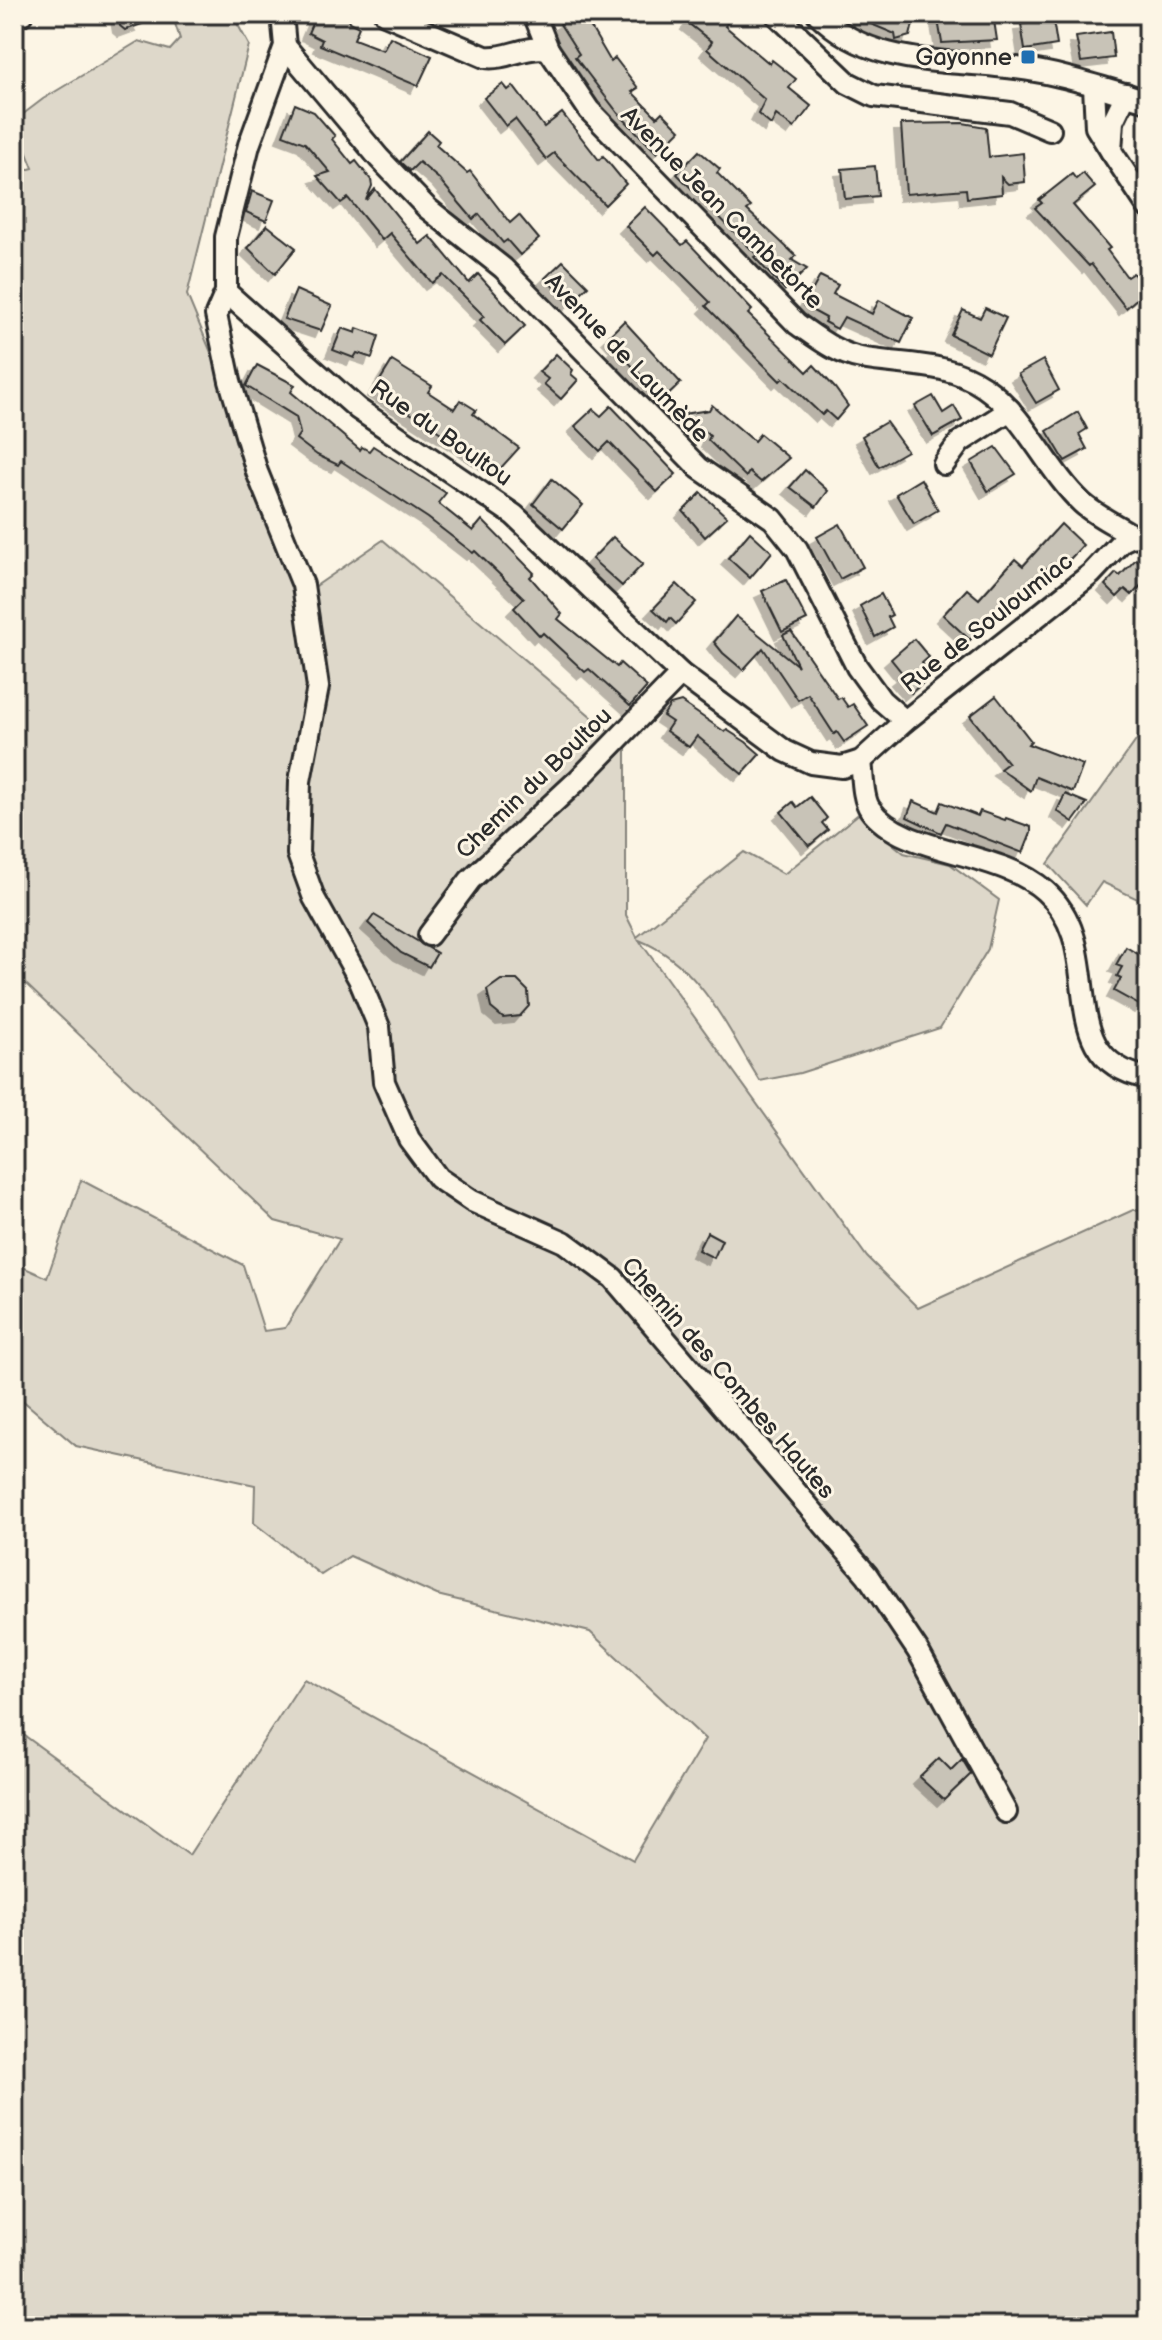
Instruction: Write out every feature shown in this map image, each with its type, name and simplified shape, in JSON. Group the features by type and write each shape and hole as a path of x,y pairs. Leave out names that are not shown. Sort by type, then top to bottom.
{"street":[{"path":"14,18 22,14"},
{"path":"226,292 226,237 249,145 285,46 282,14"},
{"path":"385,14 485,57 496,58 535,47 548,49"},
{"name":"Avenue Jean Cambetorte","path":"534,14 548,49 589,110 797,324 828,346 859,358 914,362 952,371 983,387 1010,410 1048,463 1083,504 1140,537"},
{"path":"776,14 848,83 874,96 1010,113 1050,130"},
{"path":"818,14 849,38 883,53 919,61 1018,68 1148,101"},
{"name":"Avenue de Laumède","path":"285,46 379,158 427,208 503,268 699,468 773,519 797,549 857,667 881,700 905,721"},
{"path":"1094,86 1096,127 1148,207"},
{"path":"1111,151 1113,121 1126,94"},
{"name":"Rue du Boultou","path":"226,292 358,409 514,515 681,674 785,751 811,763 842,767 861,761"},
{"name":"Chemin des Combes Hautes","path":"226,292 216,315 230,381 257,472 303,585 318,687 300,781 298,854 314,898 359,979 379,1027 384,1082 409,1139 438,1178 472,1201 564,1242 613,1278 829,1535 867,1575 918,1651 1006,1812"},
{"path":"944,464 960,442 1010,410"},
{"name":"Rue de Souloumiac","path":"861,761 905,721 1091,574 1122,541 1140,537"},
{"name":"Chemin du Boultou","path":"429,935 470,880 579,779 681,674"},
{"path":"861,761 868,807 884,823 912,839 1004,866 1044,890 1072,926 1087,1026 1097,1051 1114,1069 1148,1078"}],"shaded area":[{"path":"172,14 232,14 249,45 187,295 310,590 383,540 626,746 626,915 637,937 744,852 784,874 861,812 872,827 904,853 950,864 999,900 988,949 940,1028 800,1073 760,1081 696,981 661,951 639,940 867,1257 918,1308 1133,1210 1148,1210 1148,2326 14,2326 14,1728 189,1855 304,1679 633,1860 705,1739 590,1632 437,1595 350,1556 321,1575 254,1523 255,1485 76,1446 14,1393 14,1263 47,1278 81,1180 243,1265 264,1331 285,1328 340,1239 275,1221 27,985 14,977 14,173 33,168 14,121 43,99 139,41 170,50 180,39"},
{"path":"1148,724 1148,904 1102,882 1086,905 1048,864"}],"building":[{"path":"118,14 136,14 142,24 125,30 120,26"},
{"path":"316,14 339,14 350,19 349,22 359,27 354,39 383,50 390,37 432,56 418,86 320,45 322,40 308,33"},
{"path":"576,14 583,14 611,62 615,58 638,88 632,92 657,117 662,112 680,130 657,153 618,113 575,57 579,54 560,24"},
{"path":"696,14 734,14 725,26 770,64 772,60 796,79 789,88 811,106 794,128 776,115 771,125 758,114 765,100 707,49 712,42 688,23"},
{"path":"847,14 915,16 910,36 896,40 895,34"},
{"path":"937,14 993,14 997,40 942,43"},
{"path":"1053,20 1057,45 1025,50 1021,24"},
{"path":"1111,32 1114,58 1081,62 1076,37"},
{"path":"503,84 508,90 513,86 544,127 562,113 599,160 603,156 626,184 605,205 554,153 546,159 515,119 506,126 484,98"},
{"path":"295,104 314,112 335,136 332,139 352,164 356,161 371,180 372,186 366,200 375,189 420,244 430,236 469,283 478,274 525,326 505,345 480,320 484,316 443,275 432,283 390,233 382,240 348,198 341,203 317,176 330,172 305,143 283,135"},
{"path":"963,123 986,127 989,157 1023,153 1025,182 1008,184 1001,177 1002,194 967,198 966,189 906,194 901,124"},
{"path":"428,131 439,141 436,145 467,173 470,171 510,223 519,215 539,239 520,255 507,240 503,243 479,214 473,219 439,179 419,162 410,171 400,162"},
{"path":"699,151 720,169 717,173 751,207 747,210 796,256 792,260 807,269 785,290 754,257 757,255 677,174"},
{"path":"875,166 878,196 845,199 842,169"},
{"path":"1083,173 1095,187 1073,205 1110,248 1107,250 1127,277 1133,273 1147,290 1126,308 1091,264 1089,266 1035,208 1042,203 1039,200 1072,174 1076,179"},
{"path":"252,191 274,200 266,221 246,212"},
{"path":"645,207 682,245 687,241 752,310 748,314 807,372 814,365 835,388 848,406 836,420 826,411 822,415 783,378 780,381 706,306 710,302 659,251 655,255 626,226"},
{"path":"267,225 296,248 275,274 248,248"},
{"path":"563,261 588,286 570,304 545,278"},
{"path":"820,276 838,285 833,294 872,314 879,300 913,318 901,343 844,317 837,329 824,322 826,318 804,306"},
{"path":"296,290 332,306 321,331 284,319"},
{"path":"985,308 1006,318 989,354 951,335 963,310 980,318"},
{"path":"624,321 681,383 664,399 615,348 617,345 609,336"},
{"path":"342,328 356,333 357,328 379,336 372,358 357,353 354,358 333,350"},
{"path":"556,354 573,370 571,374 578,380 561,399 544,384 548,379 539,372"},
{"path":"1043,360 1059,390 1036,403 1018,374"},
{"path":"392,361 432,386 428,392 454,409 460,400 476,410 473,414 519,448 499,470 374,390"},
{"path":"257,365 295,385 291,392 360,450 362,447 369,451 373,446 446,493 438,503 473,531 482,520 534,573 530,577 562,614 558,619 617,667 620,663 647,687 630,706 589,669 585,672 543,633 540,636 514,608 524,598 475,551 473,553 428,518 341,461 338,465 317,455 296,439 300,433 296,417 246,386"},
{"path":"933,396 943,413 954,406 962,420 933,436 915,406"},
{"path":"712,405 754,441 760,434 789,458 761,482 749,472 746,477 708,440 710,436 683,414 709,410"},
{"path":"611,406 676,474 657,492 609,442 600,451 575,426 593,409 601,416"},
{"path":"1078,412 1087,429 1079,434 1087,449 1065,461 1047,431"},
{"path":"886,422 907,451 879,467 862,436"},
{"path":"996,447 1016,474 988,491 971,462"},
{"path":"805,470 828,491 816,507 790,487"},
{"path":"552,479 583,505 563,529 533,504"},
{"path":"921,479 938,510 914,524 896,494"},
{"path":"701,493 727,517 705,537 683,511"},
{"path":"840,524 863,567 840,579 817,537"},
{"path":"1061,524 1083,545 1059,571 1051,564 1013,605 1007,600 970,640 943,615 967,589 979,599 1015,559 1023,566"},
{"path":"750,532 772,552 750,578 728,558"},
{"path":"613,537 643,564 622,586 592,559"},
{"path":"1136,559 1148,569 1148,578 1132,595 1125,589 1117,597 1105,585 1116,573 1120,576"},
{"path":"786,580 807,620 782,632 762,591"},
{"path":"677,584 696,602 676,624 670,618 667,622 653,609"},
{"path":"881,594 892,615 888,617 893,627 875,637 860,606"},
{"path":"736,616 798,666 783,635 791,631 838,699 841,697 848,707 853,704 868,726 844,742 837,732 834,734 808,694 798,700 763,648 743,670 714,642"},
{"path":"914,639 929,657 922,663 932,675 911,693 898,678 903,674 891,659"},
{"path":"996,696 1031,741 1028,744 1083,765 1073,792 1036,777 1031,791 1000,769 1008,763 970,716"},
{"path":"681,702 760,754 742,774 697,736 689,747 666,731 672,722 663,716 670,705"},
{"path":"1065,794 1087,803 1073,822 1057,811"},
{"path":"810,797 827,818 822,823 828,830 809,846 781,812 793,802 797,807"},
{"path":"913,801 938,812 942,802 978,816 980,811 1006,818 1031,827 1031,833 1023,853 946,823 941,833 907,817"},
{"path":"374,915 437,953 429,967 401,953 368,923"},
{"path":"1126,947 1148,960 1148,994 1141,1006 1114,991 1121,978 1117,976 1122,967 1116,965"},
{"path":"501,980 517,980 528,991 529,1006 520,1016 503,1018 491,1008 487,990"},
{"path":"707,1232 722,1240 714,1258 698,1250"},
{"path":"939,1758 951,1770 962,1759 971,1774 944,1800 919,1777"}],"place":[{"name":"Gayonne","path":"1028,57"}]}
